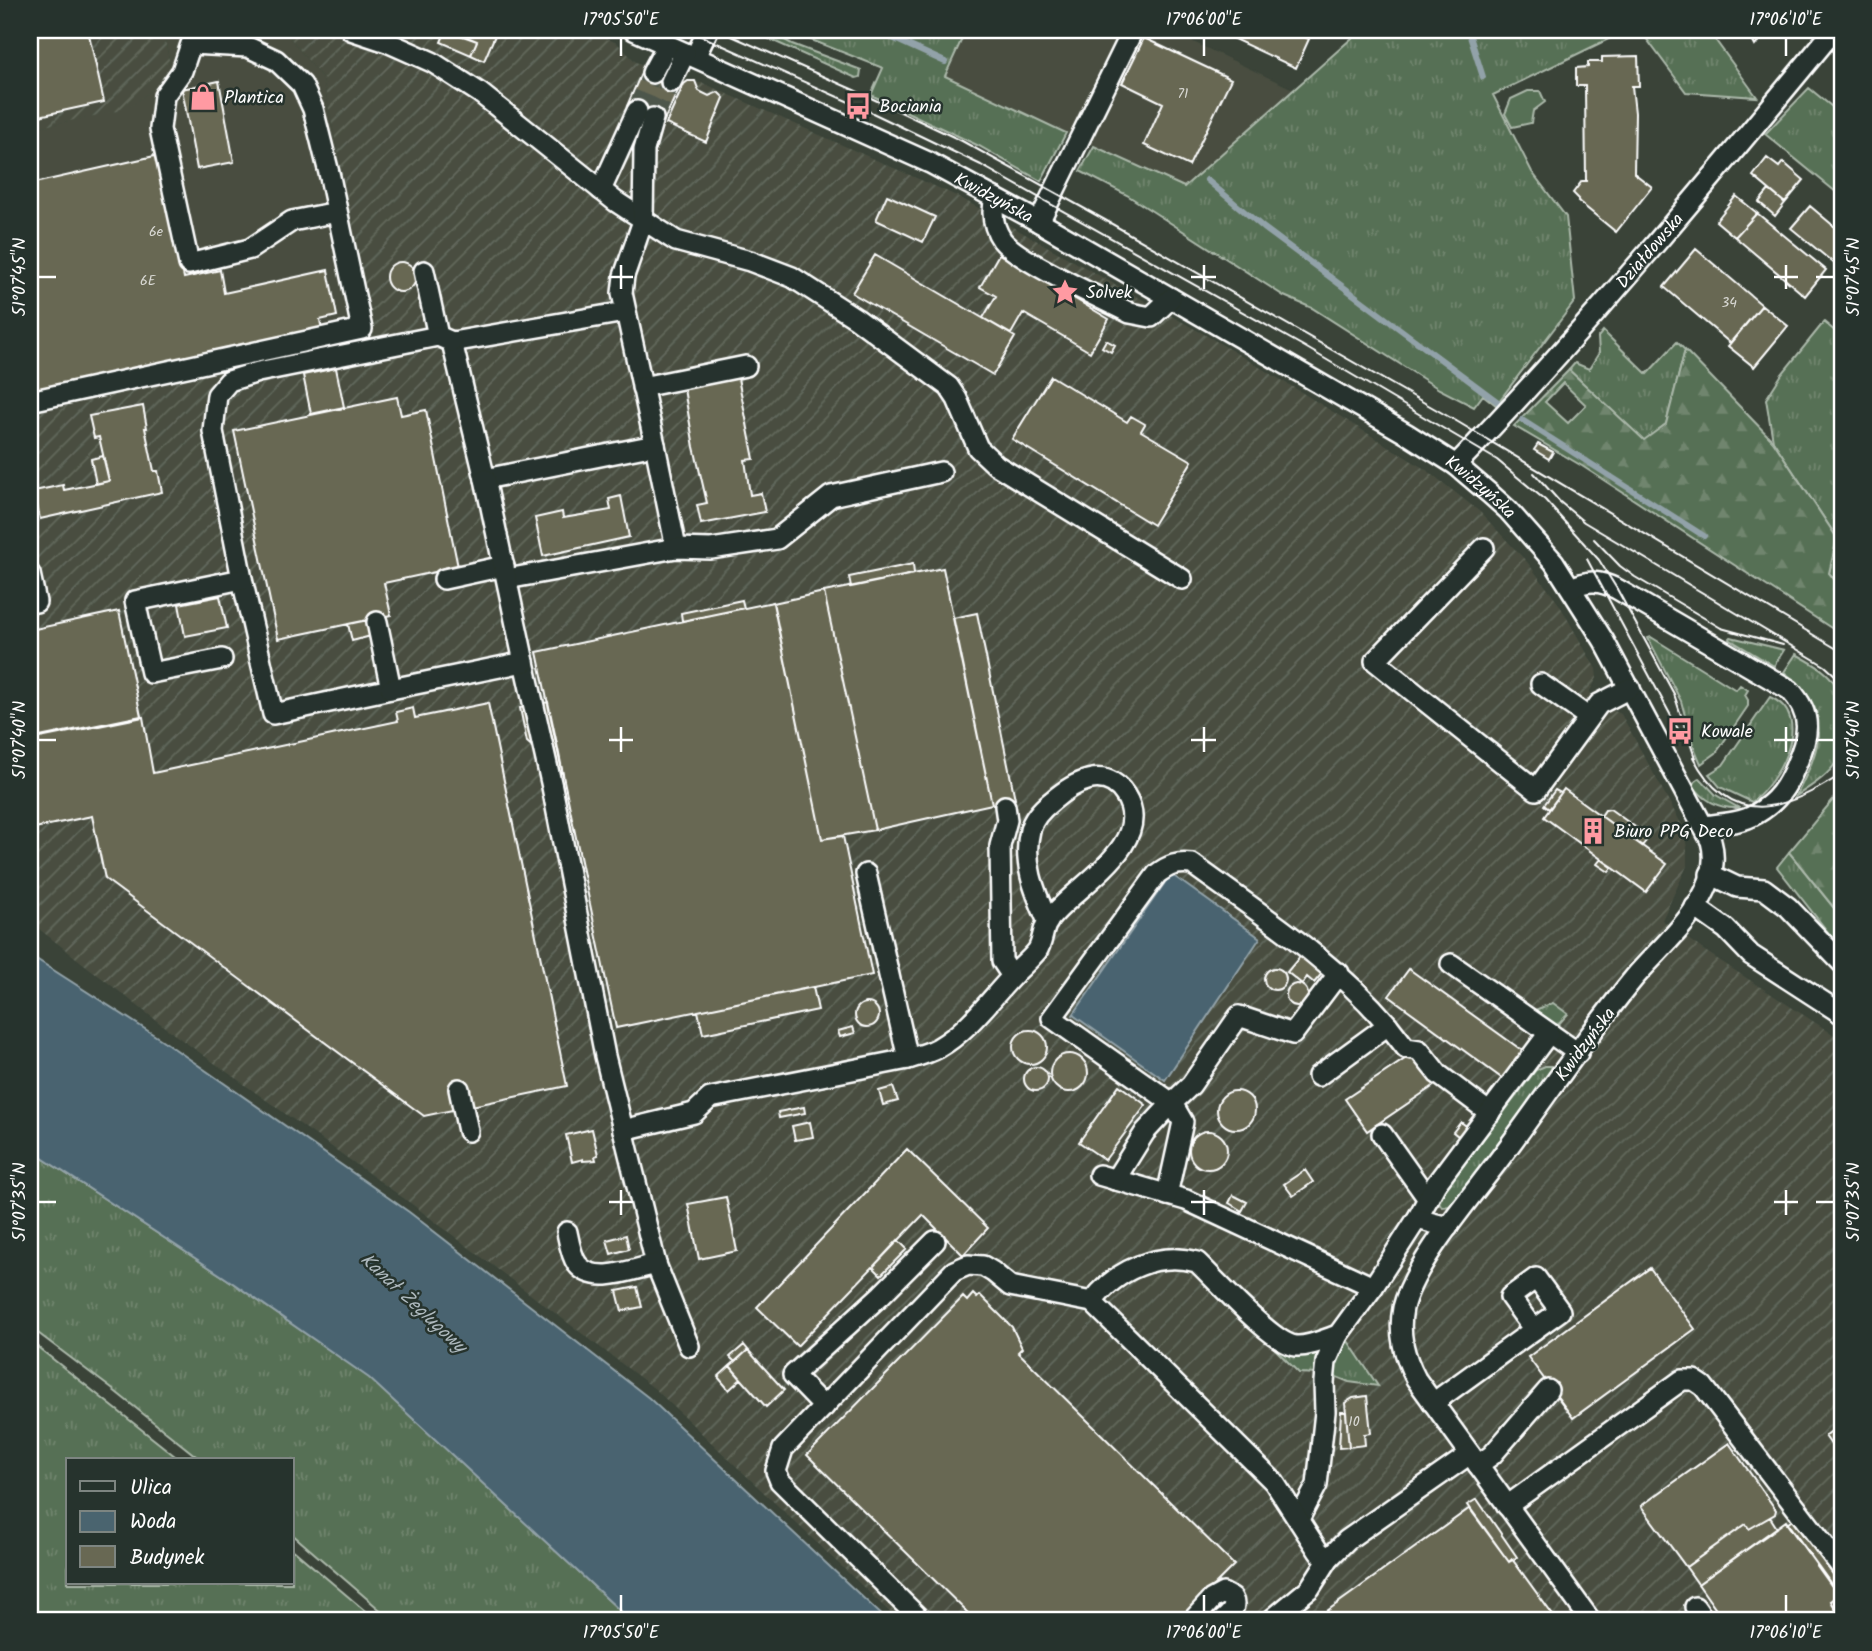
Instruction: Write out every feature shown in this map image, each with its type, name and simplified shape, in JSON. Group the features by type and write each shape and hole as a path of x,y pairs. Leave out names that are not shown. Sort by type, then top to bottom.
{"street":[{"path":"351,30 432,62 480,93 601,190 676,242 773,269 827,298 949,387 978,448 996,465 1182,579"},
{"name":"Kwidzyńska","path":"634,30 930,163 1039,222 1455,465 1508,510 1541,546 1572,588 1630,688 1703,826 1713,850 1710,874 1695,908 1678,932 1634,977 1448,1227 1413,1280 1404,1307 1401,1341 1413,1373 1433,1403 1591,1621"},
{"path":"671,82 708,30"},
{"path":"1039,222 1133,30"},
{"name":"Działdowska","path":"1455,465 1555,360 1623,283 1834,30"},
{"path":"30,401 362,329 337,212 313,109 302,85 276,60 248,47 190,37 182,71 164,96 160,128 189,264 250,249 292,222 337,212"},
{"path":"652,73 667,45"},
{"path":"601,190 642,114 643,221 624,276 622,293 676,548"},
{"path":"995,198 991,211 1002,240 1025,258 1140,316 1151,317 1171,298"},
{"path":"424,271 485,479 552,787 605,1056 656,1264 690,1346"},
{"path":"524,662 273,714 213,431 217,395 229,381 258,372 445,339 625,312"},
{"path":"642,387 746,366"},
{"path":"485,479 655,445"},
{"path":"444,579 676,548 712,549 777,539 831,496 941,472"},
{"path":"1484,548 1375,661 1536,790 1599,704 1630,688"},
{"path":"30,574 36,602 30,603"},
{"path":"222,659 152,673 135,601 243,579"},
{"path":"1572,588 1582,582 1598,581 1617,589 1790,690 1797,698 1808,731 1806,744 1783,793 1754,816 1703,826"},
{"path":"377,622 391,689"},
{"path":"1542,684 1588,717"},
{"path":"623,1130 694,1113 710,1098 908,1059 937,1048 962,1031 1038,949 1048,922 1113,858 1124,843 1132,824 1130,807 1115,784 1100,779 1082,780 1070,786 1042,809 1031,825 1027,860 1032,886 1048,922"},
{"path":"1004,806 1007,820 1000,846 1002,961 1012,976"},
{"path":"1167,1195 1183,1122 1172,1103 1052,1018 1157,874 1179,863 1192,864 1339,974 1366,999 1406,1048 1419,1050 1437,1074 1490,1113"},
{"path":"866,874 908,1059"},
{"path":"1710,874 1737,887 1764,890 1788,907 1842,962"},
{"path":"1695,908 1726,929 1751,955 1842,1014"},
{"path":"1451,964 1578,1053"},
{"path":"1339,974 1293,1034 1239,1016 1191,1085 1145,1132 1107,1177 1186,1200 1373,1287"},
{"path":"1318,1076 1388,1025"},
{"path":"1299,1518 1317,1485 1325,1423 1325,1368 1338,1335 1373,1287 1436,1184 1549,1033"},
{"path":"459,1089 468,1131"},
{"path":"1382,1134 1428,1199"},
{"path":"1417,1219 1448,1227"},
{"path":"567,1232 576,1262 586,1271 608,1275 656,1264"},
{"path":"824,1407 793,1375 881,1295 935,1241"},
{"path":"1092,1302 1125,1272 1159,1260 1181,1258 1197,1262 1278,1340 1296,1346 1316,1343 1338,1335"},
{"path":"922,1621 780,1480 776,1471 783,1449 954,1271 968,1265 983,1266 1010,1286 1092,1302 1274,1482 1319,1552 1329,1558"},
{"path":"1433,1403 1534,1330"},
{"path":"1507,1506 1682,1380 1694,1380 1712,1396 1842,1568"},
{"path":"1270,1621 1310,1588 1329,1558 1347,1539 1474,1460 1492,1455 1548,1390"},
{"path":"1192,1621 1212,1599 1223,1594 1232,1598 1234,1606 1232,1612 1222,1621"}],"shaded area":[{"path":"30,30 163,30 172,74 128,109 30,129"},
{"path":"163,30 284,30 323,79 375,339 30,412 30,129 128,108 172,74"},
{"path":"284,30 588,30 617,43 636,62 688,82 703,83 959,197 1211,338 1301,392 1428,471 1480,512 1528,563 1559,604 1596,669 1597,678 1590,691 1592,697 1606,711 1613,710 1621,714 1683,827 1687,866 1662,920 1842,1040 1842,1621 899,1621 655,1389 413,1205 175,1035 30,922 30,412 375,339 323,79"},
{"path":"966,30 1168,30 1295,90 1183,187 944,76"}],"green space":[{"path":"786,30 966,30 945,76 1066,133 1041,181 979,146 871,95 883,68"},
{"path":"1361,30 1627,30 1493,95 1532,172 1566,217 1575,301 1496,405 1483,395 1474,407 1439,389 1312,308 1284,296 1127,195 1080,171 1094,146 1184,187"},
{"path":"1640,30 1708,30 1757,97 1686,92"},
{"path":"772,33 792,44 861,70 860,77 856,78 769,39"},
{"path":"1809,88 1842,115 1842,197 1765,134"},
{"path":"1528,91 1540,91 1545,102 1533,111 1531,123 1512,127 1505,114 1511,99"},
{"path":"1824,322 1842,337 1842,589 1829,573 1837,538 1773,441 1766,399 1782,374"},
{"path":"1603,331 1647,374 1677,342 1685,350 1666,424 1644,441 1569,370 1575,363 1589,369 1599,353 1598,337"},
{"path":"1685,350 1773,441 1837,538 1829,573 1842,589 1842,635 1582,466 1514,426 1569,370 1644,440 1666,424","holes":["1563,383 1586,405 1568,423 1545,402"]},
{"path":"1651,637 1736,690 1740,685 1748,690 1745,695 1748,706 1716,753 1701,764 1681,701 1648,638"},
{"path":"1731,637 1784,650 1774,666 1729,639"},
{"path":"1796,654 1826,673 1837,687 1843,739 1839,757 1830,771 1796,796 1812,761 1819,730 1811,701 1800,686 1784,672"},
{"path":"1770,697 1784,706 1790,719 1791,734 1781,765 1762,793 1752,802 1720,787 1709,774 1723,765"},
{"path":"1700,778 1716,795 1739,808 1725,807 1706,799 1692,784"},
{"path":"1842,789 1842,918 1789,852"},
{"path":"1789,852 1842,918 1842,950 1777,867"},
{"path":"1553,1003 1568,1014 1557,1026 1535,1010"},
{"path":"1551,1066 1552,1070 1451,1206 1442,1207 1439,1197 1536,1070"},
{"path":"30,1150 227,1279 370,1378 631,1621 393,1621 294,1536 294,1458 198,1458 30,1327"},
{"path":"30,1341 177,1458 66,1458 66,1584 294,1584 294,1551 377,1621 30,1621"},
{"path":"1348,1341 1378,1386 1349,1382 1334,1376 1338,1356"},
{"path":"1273,1347 1285,1353 1297,1354 1323,1348 1316,1374 1299,1373"}],"water":[{"path":"1171,874 1260,938 1165,1080 1073,1015"},
{"name":"Kanał Żeglugowy","path":"30,955 162,1040 409,1212 649,1398 888,1621 631,1621 369,1378 227,1279 30,1150"}],"building":[{"path":"30,30 88,30 104,102 30,118"},
{"path":"446,30 477,41 471,55 441,42"},
{"path":"451,30 489,30 496,33 484,61 471,55 477,41"},
{"path":"1215,30 1290,30 1309,39 1296,68"},
{"path":"1747,30 1768,30 1755,46"},
{"path":"1144,38 1231,79 1189,166 1144,145 1163,103 1122,83"},
{"path":"1638,56 1639,86 1632,86 1635,113 1634,173 1652,187 1616,232 1578,201 1573,193 1582,181 1586,181 1585,86 1576,86 1576,68 1588,67 1588,62 1602,62 1602,57"},
{"path":"643,69 680,86 663,123 627,106"},
{"path":"219,81 234,162 197,169 182,89"},
{"path":"695,81 699,91 709,96 718,92 724,98 706,142 666,124 684,84"},
{"path":"159,155 184,278 220,270 224,293 328,270 337,316 320,320 322,330 30,392 30,184"},
{"path":"1767,158 1779,167 1783,162 1804,180 1785,203 1753,176"},
{"path":"1769,190 1785,203 1775,216 1759,202"},
{"path":"887,195 935,217 923,242 876,220"},
{"path":"1736,196 1757,213 1735,237 1716,221"},
{"path":"1810,206 1842,233 1842,270 1791,228"},
{"path":"1757,213 1826,270 1805,296 1735,237"},
{"path":"1696,249 1762,305 1730,343 1664,287"},
{"path":"999,254 1109,319 1090,352 1023,313 1011,334 983,318 996,296 980,287"},
{"path":"875,255 1015,337 993,375 852,293"},
{"path":"401,262 412,266 416,277 412,288 401,292 390,288 386,277 390,266"},
{"path":"1762,305 1788,326 1754,367 1728,346"},
{"path":"1106,340 1115,345 1111,352 1102,347"},
{"path":"336,368 344,407 311,414 303,375"},
{"path":"1051,376 1127,422 1131,416 1145,424 1141,431 1192,461 1153,525 1012,439"},
{"path":"738,378 754,459 745,460 750,495 761,493 765,512 701,524 697,505 707,503 684,389"},
{"path":"397,397 401,415 426,410 458,567 384,583 391,615 278,639 234,431"},
{"path":"143,406 154,471 158,471 162,492 40,519 34,491 63,485 64,490 109,481 99,437 94,438 89,416"},
{"path":"1538,444 1553,452 1549,459 1534,450"},
{"path":"103,456 109,481 96,484 91,459"},
{"path":"621,496 629,537 543,556 535,518 562,512 563,518 611,510 609,499"},
{"path":"913,564 914,574 851,587 849,577"},
{"path":"943,568 992,804 875,830 824,592"},
{"path":"824,592 875,830 822,839 773,603"},
{"path":"220,596 227,628 185,636 179,604"},
{"path":"742,600 744,608 682,621 681,613"},
{"path":"773,602 822,839 843,836 872,975 616,1028 537,652"},
{"path":"119,611 141,716 30,739 30,630"},
{"path":"977,613 1015,799 992,804 953,618"},
{"path":"368,620 371,636 352,641 348,624"},
{"path":"548,702 563,774 527,742 520,708"},
{"path":"488,703 567,1086 424,1116 105,879 92,816 30,829 30,740 143,717 153,773 398,721 396,712 413,708 415,718"},
{"name":"Biuro PPG Deco","path":"1564,789 1667,864 1646,892 1544,817"},
{"path":"1555,790 1561,793 1549,809 1544,805"},
{"path":"1610,809 1645,834 1646,841 1642,846 1601,816 1605,810"},
{"path":"1601,859 1613,867 1609,872 1597,864"},
{"path":"1302,954 1324,971 1314,983 1307,977 1302,984 1287,972"},
{"path":"1275,968 1283,971 1286,979 1283,987 1275,990 1267,987 1264,979 1267,971"},
{"path":"1409,969 1527,1054 1507,1082 1389,996"},
{"path":"1297,984 1305,987 1308,995 1305,1003 1297,1006 1289,1003 1286,995 1289,987"},
{"path":"813,987 818,1010 703,1034 698,1011"},
{"path":"867,1003 875,1007 879,1015 875,1023 867,1027 859,1023 855,1015 859,1007"},
{"path":"853,1027 855,1033 840,1037 838,1031"},
{"path":"1030,1030 1042,1035 1047,1047 1042,1059 1030,1064 1018,1059 1013,1047 1018,1035"},
{"path":"1414,1053 1435,1085 1367,1131 1345,1099"},
{"path":"1069,1054 1082,1060 1088,1073 1082,1086 1069,1092 1056,1086 1050,1073 1056,1060"},
{"path":"1036,1067 1047,1074 1048,1079 1041,1090 1036,1091 1025,1084 1024,1079 1031,1068"},
{"path":"1119,1085 1146,1105 1105,1160 1079,1142"},
{"path":"893,1087 898,1101 883,1105 879,1091"},
{"path":"1236,1091 1249,1097 1255,1110 1249,1123 1236,1129 1223,1123 1217,1110 1223,1097"},
{"path":"804,1107 805,1113 779,1118 778,1112"},
{"path":"810,1122 813,1137 795,1140 792,1126"},
{"path":"1461,1122 1470,1129 1462,1139 1453,1132"},
{"path":"592,1129 598,1155 595,1156 596,1160 572,1162 566,1135"},
{"path":"1208,1131 1221,1137 1227,1150 1221,1163 1208,1169 1195,1163 1189,1150 1195,1137"},
{"path":"907,1149 988,1228 963,1255 923,1215 797,1346 757,1307"},
{"path":"1305,1170 1313,1182 1293,1196 1284,1184"},
{"path":"1233,1195 1247,1202 1242,1211 1229,1203"},
{"path":"726,1197 737,1251 699,1259 688,1204"},
{"path":"626,1235 629,1249 611,1254 607,1240"},
{"path":"898,1240 907,1249 881,1275 873,1267"},
{"path":"1650,1268 1695,1329 1573,1418 1528,1357"},
{"path":"637,1287 642,1307 622,1311 617,1291"},
{"path":"973,1294 977,1298 980,1295 1012,1327 1022,1348 1018,1352 1234,1565 1178,1621 976,1621 807,1455 963,1297 967,1301"},
{"path":"744,1345 748,1350 735,1362 730,1357"},
{"path":"748,1350 784,1390 766,1407 730,1366"},
{"path":"730,1366 741,1379 729,1390 718,1377"},
{"path":"1367,1396 1371,1433 1364,1434 1365,1445 1349,1447 1345,1403 1353,1398"},
{"path":"1341,1412 1346,1412 1349,1447 1339,1448"},
{"path":"1842,1423 1842,1460 1825,1436"},
{"path":"1729,1443 1776,1510 1775,1514 1749,1529 1746,1524 1686,1567 1641,1506"},
{"path":"1477,1499 1517,1557 1513,1560 1509,1562 1467,1505"},
{"path":"1470,1508 1509,1562 1512,1559 1557,1621 1313,1621"},
{"path":"1798,1516 1842,1577 1831,1585 1787,1524"},
{"path":"1770,1517 1777,1528 1698,1584 1686,1567 1746,1524 1749,1529"},
{"path":"1786,1521 1839,1595 1831,1601 1842,1621 1724,1621 1698,1584"},
{"path":"1839,1595 1842,1600 1842,1618 1831,1601"}],"waterway":[{"path":"875,30 945,62"},
{"path":"1468,30 1483,77"},
{"path":"1207,180 1264,228 1498,402"},
{"path":"1522,420 1704,536"}],"tunnel":[{"path":"637,111 652,73"},
{"path":"653,118 671,82"}],"tram line":[{"path":"688,30 858,106 981,165 1305,347 1497,460 1545,500 1599,560 1674,694 1697,764"},
{"path":"718,30 962,141 1105,220 1458,422 1842,652"},
{"path":"1534,473 1560,502 1584,522 1825,666 1842,686"},
{"path":"1594,539 1620,566 1635,577 1721,628 1783,645"},
{"path":"1587,559 1678,729"},
{"path":"1693,757 1708,780 1724,796 1742,804 1760,807 1800,797 1842,774"}],"place":[{"name":"Plantica","path":"203,97"},
{"name":"Bociania","path":"858,106"},
{"name":"Solvek","path":"1065,292"},
{"name":"Kowale","path":"1680,731"},
{"name":"Biuro PPG Deco","path":"1593,831"}]}
